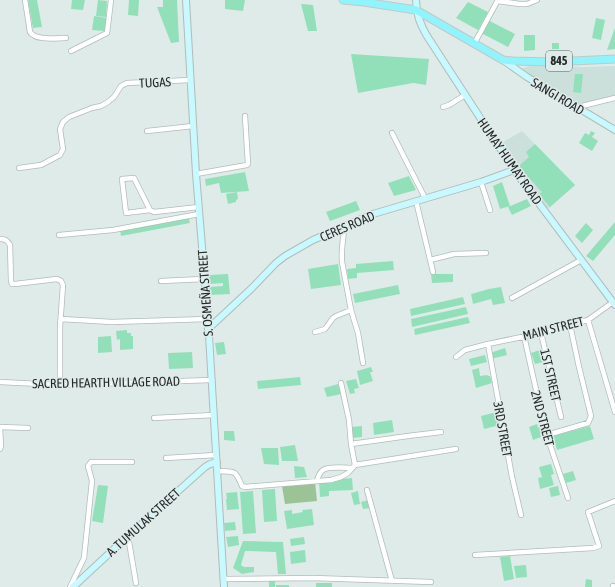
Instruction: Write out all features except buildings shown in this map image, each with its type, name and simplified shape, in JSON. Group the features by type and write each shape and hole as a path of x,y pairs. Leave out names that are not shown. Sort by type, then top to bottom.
{"main road":[{"name":"845","path":"343,0 416,10 503,60 552,62 615,60"}],"street":[{"path":"25,0 30,32 34,36 66,38"},
{"path":"70,51 107,33 111,0"},
{"name":"S. OSMEÑA STREET","path":"186,0 196,174 212,380 224,587"},
{"path":"416,0 416,10"},
{"path":"474,44 498,0 527,4 537,0"},
{"name":"HUMAY HUMAY ROAD","path":"416,10 427,36 514,170 614,304"},
{"name":"SANGI ROAD","path":"503,60 522,74 615,130"},
{"name":"TUGAS","path":"19,168 41,165 60,155 63,149 60,129 63,122 69,117 92,108 102,106 114,97 121,86 127,83 190,80"},
{"path":"444,107 466,95"},
{"path":"578,108 615,98"},
{"path":"196,174 248,164 245,116"},
{"path":"147,131 193,126"},
{"path":"392,133 425,198"},
{"name":"CERES ROAD","path":"208,329 285,256 313,240 373,214 481,182 514,170"},
{"path":"150,210 134,178 122,179 126,213 150,210 154,212 199,210"},
{"path":"481,182 490,210"},
{"path":"416,201 433,272"},
{"path":"59,235 113,230 199,210"},
{"path":"345,226 342,256 351,310 358,333 363,363"},
{"path":"0,239 8,241 10,245 12,284 57,279 61,281 63,285 60,385"},
{"path":"430,260 454,254 486,253"},
{"path":"512,298 581,260"},
{"path":"162,281 204,279"},
{"name":"MAIN STREET","path":"456,356 466,350 488,344 541,333 588,320 614,304"},
{"path":"315,332 325,329 336,316 351,310"},
{"path":"61,319 112,322 208,319"},
{"path":"588,320 615,412"},
{"path":"546,435 588,423 591,416 578,367 570,325"},
{"name":"1ST STREET","path":"541,333 561,417"},
{"name":"2ND STREET","path":"524,336 546,435 568,498"},
{"name":"3RD STREET","path":"488,344 512,477 521,515"},
{"name":"SACRED HEARTH VILLAGE ROAD","path":"0,382 60,385 212,380"},
{"path":"217,472 234,472 242,486 245,487 331,480 348,473 353,467 349,420 341,383"},
{"path":"154,418 214,416"},
{"path":"0,449 0,428 28,428"},
{"path":"351,444 441,432"},
{"path":"317,481 322,470 327,468 353,467 456,449"},
{"path":"166,458 216,455"},
{"path":"70,587 84,558 92,481 88,468 89,464 91,462 132,462"},
{"name":"A. TUMULAK STREET","path":"73,587 205,467 217,462"},
{"path":"368,490 392,581"},
{"path":"475,555 593,548 599,546 588,512 615,501"},
{"path":"128,536 136,583"},
{"path":"223,578 314,578 431,582"}],"shaded area":[{"path":"530,66 615,66 615,97 580,104 520,69"},
{"path":"522,131 575,185 548,209 500,144"}],"green space":[{"path":"315,482 317,501 285,504 282,486"}]}
